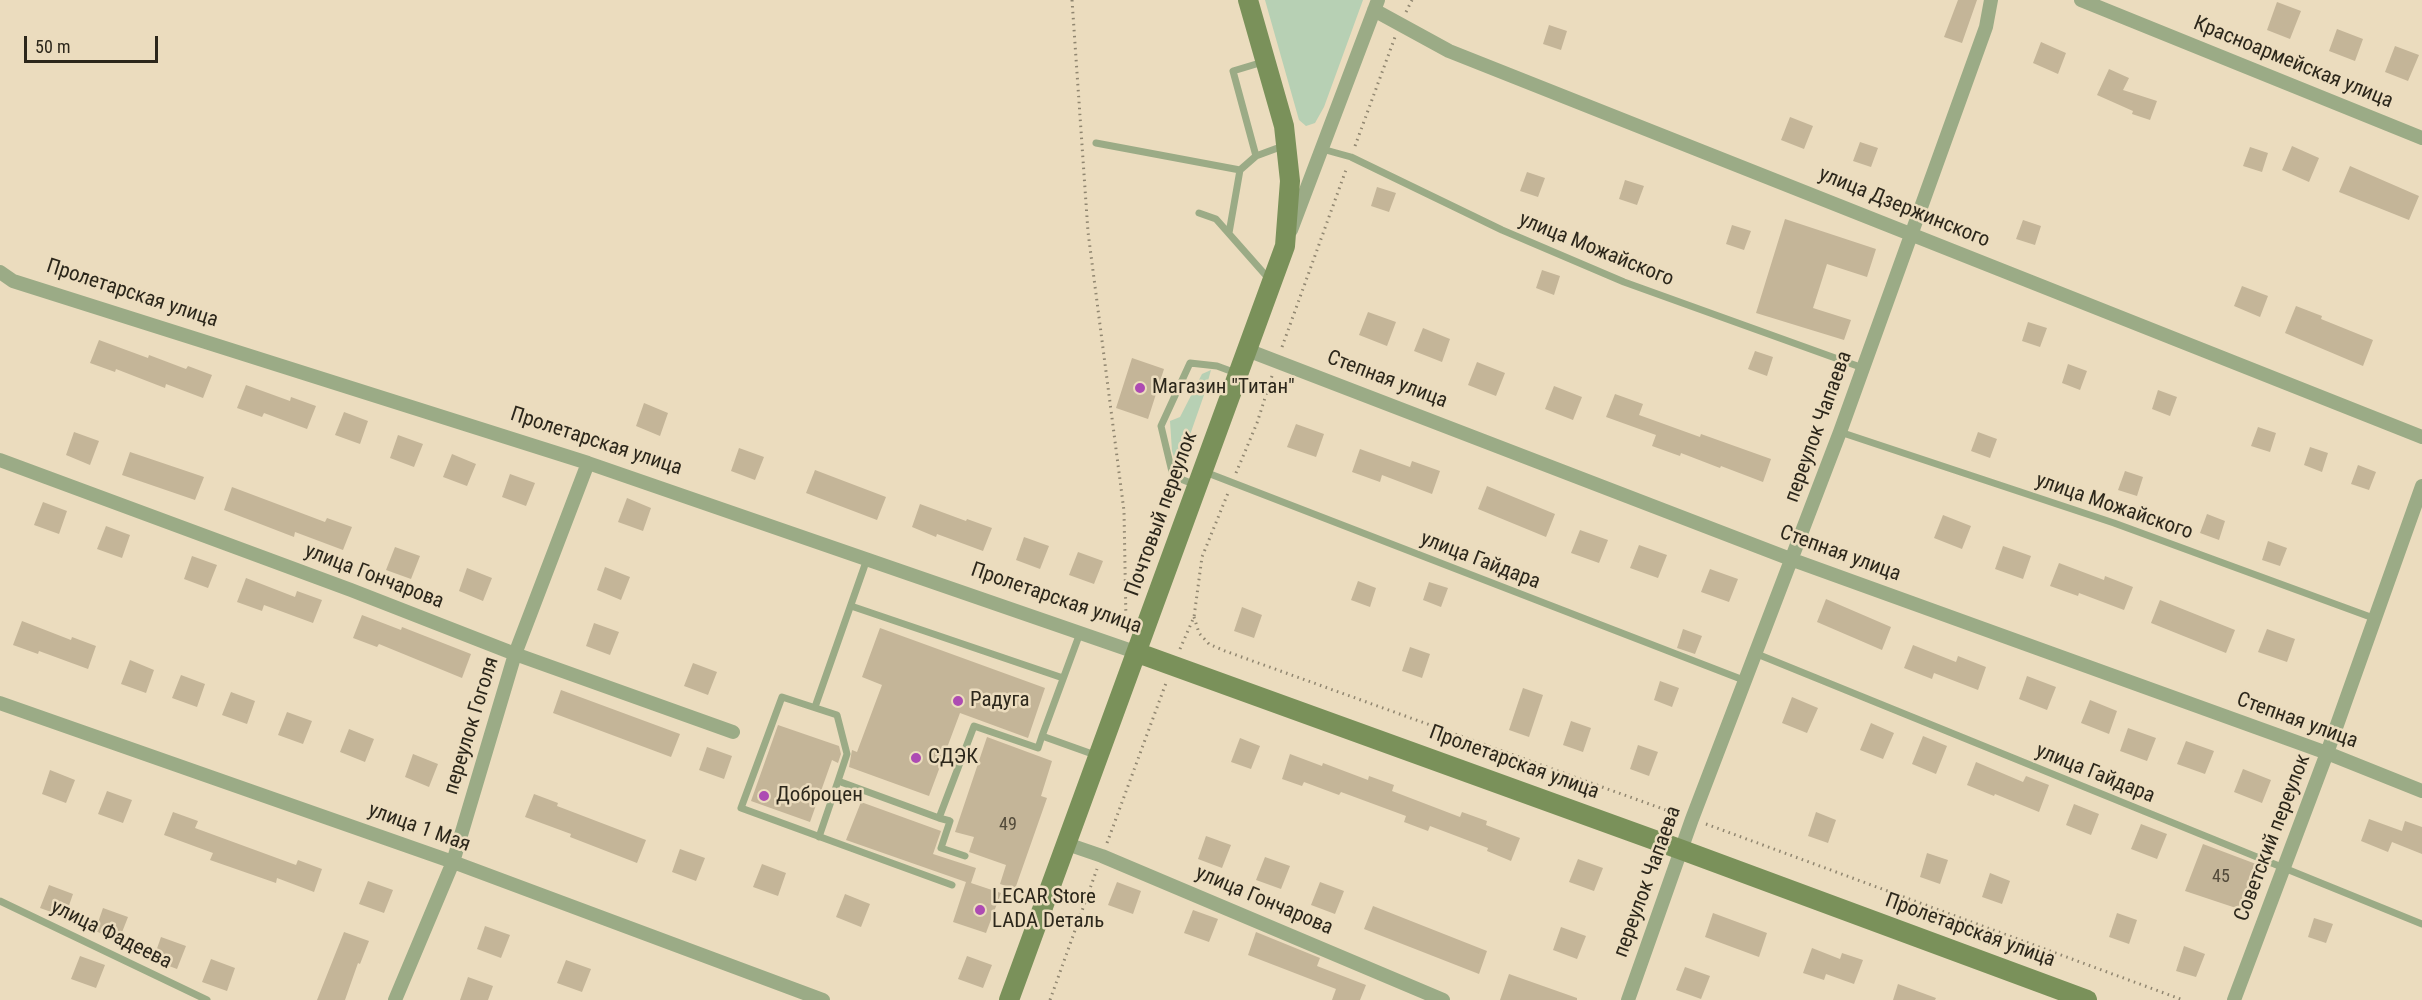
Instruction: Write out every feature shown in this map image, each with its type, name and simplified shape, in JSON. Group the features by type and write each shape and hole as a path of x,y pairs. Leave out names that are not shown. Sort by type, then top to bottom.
{"main road":[{"name":"Почтовый переулок","path":"1009,1000 1099,757 1132,651 1201,479 1285,246 1290,181 1284,126 1248,0"},
{"name":"Пролетарская улица","path":"1132,651 1682,850 2087,1000"}],"street":[{"name":"переулок Чапаева","path":"1628,1000 1682,850 1840,432 1986,27 1990,0"},
{"name":"Красноармейская улица","path":"2081,0 2422,138"},
{"name":"улица Дзержинского","path":"1376,5 1400,23 1449,51 2422,437"},
{"path":"1285,246 1376,5"},
{"name":"Пролетарская улица","path":"0,272 13,281 588,463 1132,651"},
{"name":"Степная улица","path":"1247,350 1793,560 2327,753 2422,791"},
{"name":"улица Гончарова","path":"0,460 351,590 515,654 733,732"},
{"name":"переулок Гоголя","path":"396,1000 453,862 515,654 588,463"},
{"name":"Советский переулок","path":"2234,1000 2327,753 2422,486"},
{"name":"улица 1 Мая","path":"0,703 453,862 822,1000"},
{"name":"улица Гончарова","path":"1067,844 1102,856 1443,1000"}],"lane":[{"path":"1256,156 1233,71 1265,61"},
{"path":"1096,143 1240,170"},
{"path":"1229,233 1240,170 1256,156 1286,145"},
{"name":"улица Можайского","path":"1322,149 1351,157 1502,230 1624,282 1863,368"},
{"path":"1199,213 1216,219 1272,283"},
{"name":"улица Гайдара","path":"1238,374 1217,366 1190,363 1161,426 1173,476 1232,483 1746,681"},
{"name":"улица Можайского","path":"1840,432 2114,523 2376,619"},
{"path":"815,707 867,559"},
{"path":"851,606 1063,678"},
{"path":"939,818 974,726 1038,748 1080,633"},
{"name":"улица Гайдара","path":"1757,654 2422,924"},
{"path":"819,837 847,754 837,715 782,697 741,808 819,837 952,885"},
{"path":"1042,736 1099,757"},
{"path":"838,781 950,821 941,848 965,856"},
{"name":"улица Фадеева","path":"0,901 207,1000"}],"path":[{"path":"1072,0 1088,232 1124,511 1132,651"},
{"path":"1050,1000 1173,664 1194,617 1202,557 1257,423 1277,360 1400,23 1412,0"}],"green space":[{"path":"1265,0 1363,0 1324,107 1315,123 1306,126 1299,120"},
{"path":"1211,370 1178,469 1172,451 1170,421 1180,417 1202,374"}],"building":[{"path":"1958,0 1977,0 1962,43 1944,37"},
{"path":"2277,2 2301,11 2290,39 2267,30"},
{"path":"1549,25 1567,31 1561,50 1543,44"},
{"path":"2337,29 2363,39 2355,61 2329,51"},
{"path":"2041,42 2066,53 2058,74 2033,63"},
{"path":"2395,46 2419,55 2408,81 2385,72"},
{"path":"2109,69 2129,78 2123,90 2157,101 2150,120 2132,114 2133,111 2097,95"},
{"path":"1790,117 1813,126 1804,149 1781,140"},
{"path":"1860,142 1878,148 1871,167 1853,161"},
{"path":"2292,146 2319,158 2309,182 2282,170"},
{"path":"2250,147 2268,153 2262,172 2243,166"},
{"path":"2350,166 2419,196 2409,220 2339,192"},
{"path":"1527,172 1545,178 1538,197 1520,191"},
{"path":"1625,180 1644,186 1637,205 1619,199"},
{"path":"1377,187 1396,193 1389,212 1371,206"},
{"path":"1785,219 1876,249 1867,277 1827,264 1813,308 1851,320 1844,340 1756,313"},
{"path":"2023,220 2041,226 2035,245 2016,239"},
{"path":"1732,225 1751,231 1744,250 1726,244"},
{"path":"1542,270 1560,276 1554,295 1536,288"},
{"path":"2242,286 2268,296 2260,317 2234,306"},
{"path":"2296,306 2373,340 2363,366 2285,333"},
{"path":"1368,312 1396,322 1387,346 1359,335"},
{"path":"2028,322 2047,328 2040,347 2022,341"},
{"path":"1423,328 1450,339 1442,362 1414,351"},
{"path":"99,340 148,358 149,355 186,369 188,366 212,375 203,398 166,384 165,388 116,369 115,372 90,363"},
{"path":"1755,351 1773,357 1767,376 1748,369"},
{"name":"Магазин \"Титан\"","path":"1132,358 1164,369 1148,419 1116,408"},
{"path":"1477,362 1505,373 1496,396 1468,385"},
{"path":"2068,364 2087,371 2080,390 2062,383"},
{"path":"246,385 290,401 291,397 316,406 307,429 264,413 262,417 237,408"},
{"path":"1554,386 1582,397 1573,420 1545,409"},
{"path":"2158,390 2177,397 2170,416 2152,409"},
{"path":"1615,394 1643,404 1639,415 1771,459 1763,482 1681,453 1680,456 1652,446 1656,435 1606,417"},
{"path":"644,403 668,413 660,436 636,426"},
{"path":"344,412 368,421 360,444 335,435"},
{"path":"1296,424 1324,434 1316,457 1287,447"},
{"path":"2258,427 2276,433 2270,452 2251,446"},
{"path":"74,432 99,441 90,465 66,455"},
{"path":"1978,432 1997,439 1990,458 1971,451"},
{"path":"398,435 423,444 414,467 390,458"},
{"path":"2310,447 2328,453 2322,472 2304,465"},
{"path":"739,448 764,457 755,480 731,471"},
{"path":"1360,449 1410,467 1412,461 1440,471 1432,494 1382,475 1380,482 1352,472"},
{"path":"130,452 204,477 195,500 122,475"},
{"path":"452,454 476,464 467,486 443,477"},
{"path":"2358,465 2376,472 2369,490 2351,484"},
{"path":"815,470 886,497 877,520 806,493"},
{"path":"2125,471 2143,477 2137,496 2118,490"},
{"path":"510,474 535,483 526,506 502,497"},
{"path":"1487,486 1555,514 1546,537 1478,509"},
{"path":"232,487 325,522 327,518 352,527 343,550 295,532 294,537 224,510"},
{"path":"627,498 651,508 643,531 618,522"},
{"path":"43,502 67,511 59,534 34,525"},
{"path":"920,504 992,528 983,551 912,527"},
{"path":"2207,514 2225,521 2219,540 2200,533"},
{"path":"1943,515 1971,526 1962,549 1934,538"},
{"path":"106,526 130,535 122,558 97,549"},
{"path":"1580,530 1608,540 1599,563 1571,553"},
{"path":"1024,537 1049,546 1040,569 1016,560"},
{"path":"2268,541 2287,548 2280,566 2262,560"},
{"path":"1639,545 1667,555 1658,578 1630,568"},
{"path":"2003,546 2031,556 2023,579 1995,569"},
{"path":"395,547 420,556 411,579 386,570"},
{"path":"1078,552 1103,561 1094,584 1069,575"},
{"path":"192,556 217,565 208,588 184,579"},
{"path":"2059,563 2104,580 2105,576 2133,587 2124,610 2079,593 2078,596 2050,586"},
{"path":"605,567 630,577 621,600 597,590"},
{"path":"467,568 492,578 483,601 459,591"},
{"path":"1710,569 1738,579 1729,602 1701,592"},
{"path":"246,578 295,597 297,591 322,600 313,623 264,605 262,611 237,602"},
{"path":"1358,581 1376,588 1370,607 1351,600"},
{"path":"1429,582 1448,588 1441,607 1423,600"},
{"path":"1826,599 1891,627 1882,650 1817,622"},
{"path":"2160,600 2235,630 2226,653 2151,623"},
{"path":"1242,607 1262,615 1254,638 1234,631"},
{"path":"362,615 401,630 402,627 471,654 462,678 379,644 377,647 353,638"},
{"path":"22,621 71,640 72,637 96,646 88,669 39,651 38,654 13,645"},
{"path":"594,623 619,632 610,655 586,646"},
{"name":"Радуга","path":"880,628 1045,688 1028,738 960,713 929,796 849,767 852,750 857,752 882,685 862,677"},
{"path":"1683,629 1702,636 1695,654 1677,648"},
{"path":"2267,629 2295,639 2287,662 2258,652"},
{"path":"1913,645 1956,662 1958,656 1986,667 1978,690 1934,673 1932,679 1904,668"},
{"path":"1410,647 1430,654 1422,678 1402,671"},
{"path":"130,660 154,670 146,693 121,684"},
{"path":"693,663 717,672 708,695 684,686"},
{"path":"181,675 205,684 197,707 172,698"},
{"path":"2027,676 2056,687 2047,710 2019,699"},
{"path":"1660,681 1679,688 1672,707 1654,700"},
{"path":"1523,688 1543,695 1529,737 1509,730"},
{"path":"561,690 680,734 671,757 553,713"},
{"path":"231,692 255,701 247,724 222,715"},
{"path":"1792,697 1818,708 1807,733 1782,723"},
{"path":"2090,700 2117,711 2109,734 2081,723"},
{"path":"287,712 312,721 303,744 278,735"},
{"path":"1571,721 1591,728 1583,752 1563,745"},
{"path":"1871,723 1894,733 1883,759 1860,750"},
{"path":"778,725 839,746 841,754 838,763 832,760 810,822 751,801"},
{"path":"2128,728 2156,738 2147,761 2120,751"},
{"path":"349,729 374,739 365,762 340,752"},
{"path":"1923,736 1947,746 1936,774 1912,764"},
{"path":"987,737 1052,761 1041,796 1047,798 1015,889 1000,884 1006,865 969,852 974,837 955,832"},
{"path":"1240,738 1260,746 1251,769 1231,762"},
{"path":"2186,741 2214,751 2205,774 2177,764"},
{"path":"1638,745 1658,752 1649,776 1630,769"},
{"path":"707,747 732,756 724,779 699,770"},
{"path":"413,754 438,764 429,787 405,777"},
{"path":"1290,754 1322,766 1323,763 1368,780 1369,776 1394,785 1392,791 1460,817 1462,812 1487,821 1486,825 1520,838 1511,861 1487,851 1488,848 1430,826 1428,831 1404,822 1406,816 1341,792 1339,795 1304,782 1302,786 1282,779"},
{"path":"1976,762 2023,782 2026,776 2049,785 2039,812 1967,785"},
{"path":"2243,769 2271,780 2262,803 2234,792"},
{"path":"50,770 75,780 66,803 42,794"},
{"path":"107,791 132,800 123,823 98,814"},
{"path":"534,794 558,803 557,806 646,840 637,863 525,817"},
{"path":"861,802 941,831 933,854 976,868 971,883 1001,893 986,933 953,922 966,882 846,840"},
{"path":"2074,804 2099,814 2091,835 2066,825"},
{"path":"173,812 198,821 195,828 296,865 298,860 322,869 314,892 277,878 276,883 210,860 213,853 164,835"},
{"path":"1816,812 1836,820 1828,843 1808,836"},
{"path":"2369,819 2402,831 2405,821 2422,827 2422,854 2392,842 2388,852 2361,841"},
{"path":"2141,824 2167,834 2157,859 2131,849"},
{"path":"1206,836 1231,845 1222,868 1198,859"},
{"path":"2203,844 2256,864 2239,909 2185,891"},
{"path":"680,849 705,858 696,881 672,872"},
{"path":"1927,853 1948,860 1940,884 1920,877"},
{"path":"1265,857 1290,866 1281,889 1256,880"},
{"path":"1578,859 1603,868 1594,891 1569,882"},
{"path":"762,864 786,873 778,896 753,887"},
{"path":"1990,873 2010,881 2002,904 1982,897"},
{"path":"368,881 393,890 384,913 359,904"},
{"path":"1117,882 1141,891 1133,914 1108,905"},
{"path":"1320,882 1344,891 1335,914 1311,905"},
{"path":"49,885 73,894 65,917 40,908"},
{"path":"845,894 870,904 861,927 836,917"},
{"path":"1373,906 1487,951 1479,974 1364,929"},
{"path":"103,908 128,917 119,940 95,931"},
{"path":"1193,910 1218,919 1209,942 1184,933"},
{"path":"1713,913 1767,933 1759,957 1705,937"},
{"path":"2117,913 2137,920 2129,944 2109,937"},
{"path":"2314,918 2333,924 2326,943 2308,937"},
{"path":"485,926 510,935 501,958 477,949"},
{"path":"1561,927 1586,936 1577,959 1553,950"},
{"path":"344,932 369,941 360,964 358,963 345,1000 317,1000"},
{"path":"1256,932 1320,958 1317,966 1366,985 1360,1000 1332,1000 1336,989 1248,955"},
{"path":"161,937 186,946 177,969 153,960"},
{"path":"2184,946 2205,954 2196,977 2176,971"},
{"path":"1812,948 1840,959 1842,953 1863,960 1854,984 1826,974 1824,980 1803,973"},
{"path":"80,956 105,965 96,988 71,979"},
{"path":"967,956 992,965 983,988 958,979"},
{"path":"211,959 235,968 227,991 202,982"},
{"path":"566,960 591,969 582,992 557,983"},
{"path":"1685,967 1710,976 1701,999 1676,990"},
{"path":"1509,974 1577,998 1577,1000 1500,1000"},
{"path":"468,977 493,986 488,1000 460,1000"},
{"path":"1898,984 1936,998 1935,1000 1893,1000"}],"place":[{"name":"Магазин \"Титан\"","path":"1140,388"},
{"name":"Радуга","path":"958,701"},
{"name":"СДЭК","path":"916,758"},
{"name":"Доброцен","path":"764,796"},
{"name":"LECAR Store LADA Dеталь","path":"980,910"}]}
